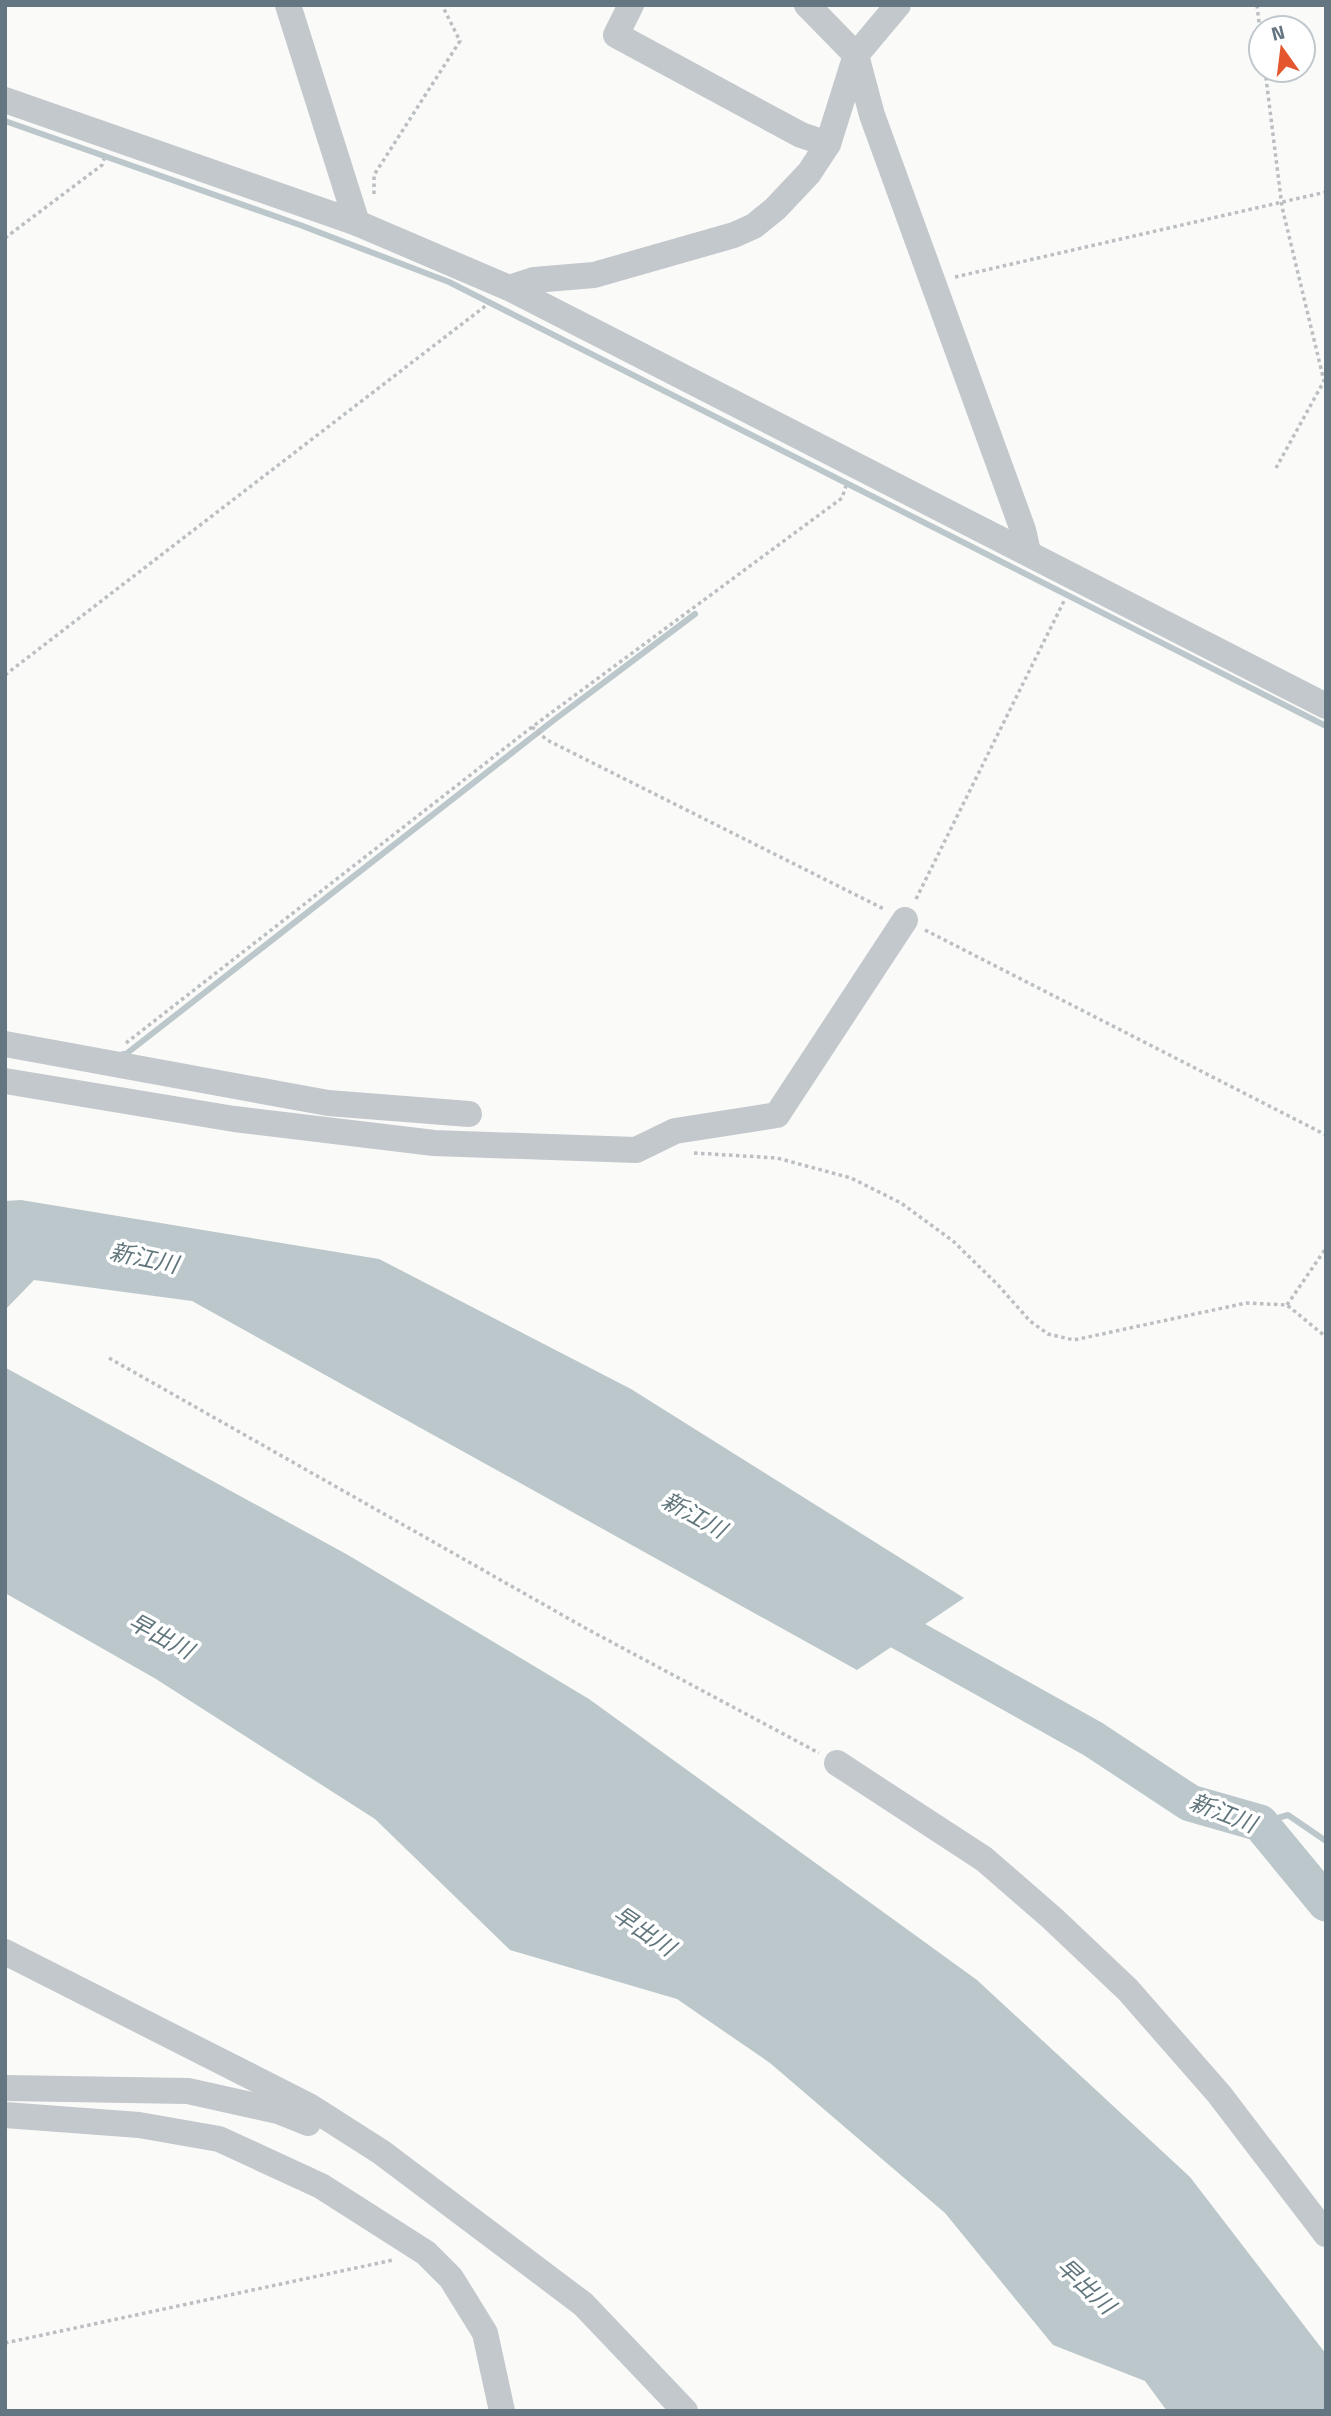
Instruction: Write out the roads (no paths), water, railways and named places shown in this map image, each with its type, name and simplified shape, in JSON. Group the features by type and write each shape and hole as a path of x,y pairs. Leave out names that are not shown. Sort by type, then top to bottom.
{"street":[{"path":"288,5 365,226"},
{"path":"631,5 616,36 801,135 828,144"},
{"path":"807,5 856,55 872,115 1023,530 1028,552"},
{"path":"509,288 534,280 594,275 754,226 775,209 809,173 828,144 856,55 898,5"},
{"path":"5,100 365,226 509,288 1326,706"},
{"path":"5,1081 234,1119 434,1143 636,1150 675,1131 777,1115 905,920"},
{"path":"5,1044 328,1103 469,1114"},
{"path":"837,1763 984,1859 1052,1918 1118,1981 1219,2094 1326,2234"},
{"path":"5,1952 309,2106 381,2152 583,2304 685,2411"},
{"path":"5,2088 188,2091 278,2111 381,2152"},
{"path":"5,2115 139,2124 219,2139 321,2186 426,2253 451,2278 485,2333 502,2411"}],"water":[{"path":"21,1200 379,1259 631,1389 964,1598 857,1670 192,1301 34,1280 5,1310 5,1201"},
{"name":"早出川","path":"5,1366 348,1555 589,1699 977,1980 1190,2177 1326,2354 1326,2411 1167,2411 1145,2381 1053,2345 945,2213 770,2063 677,1999 510,1950 375,1819 156,1679 5,1593"}],"waterway":[{"path":"5,121 300,225 449,282 1326,726"},
{"path":"123,1054 695,614"},
{"name":"新江川","path":"864,1611 1093,1739 1190,1803 1260,1823 1326,1903"},
{"path":"1260,1823 1288,1815 1326,1841"}]}
